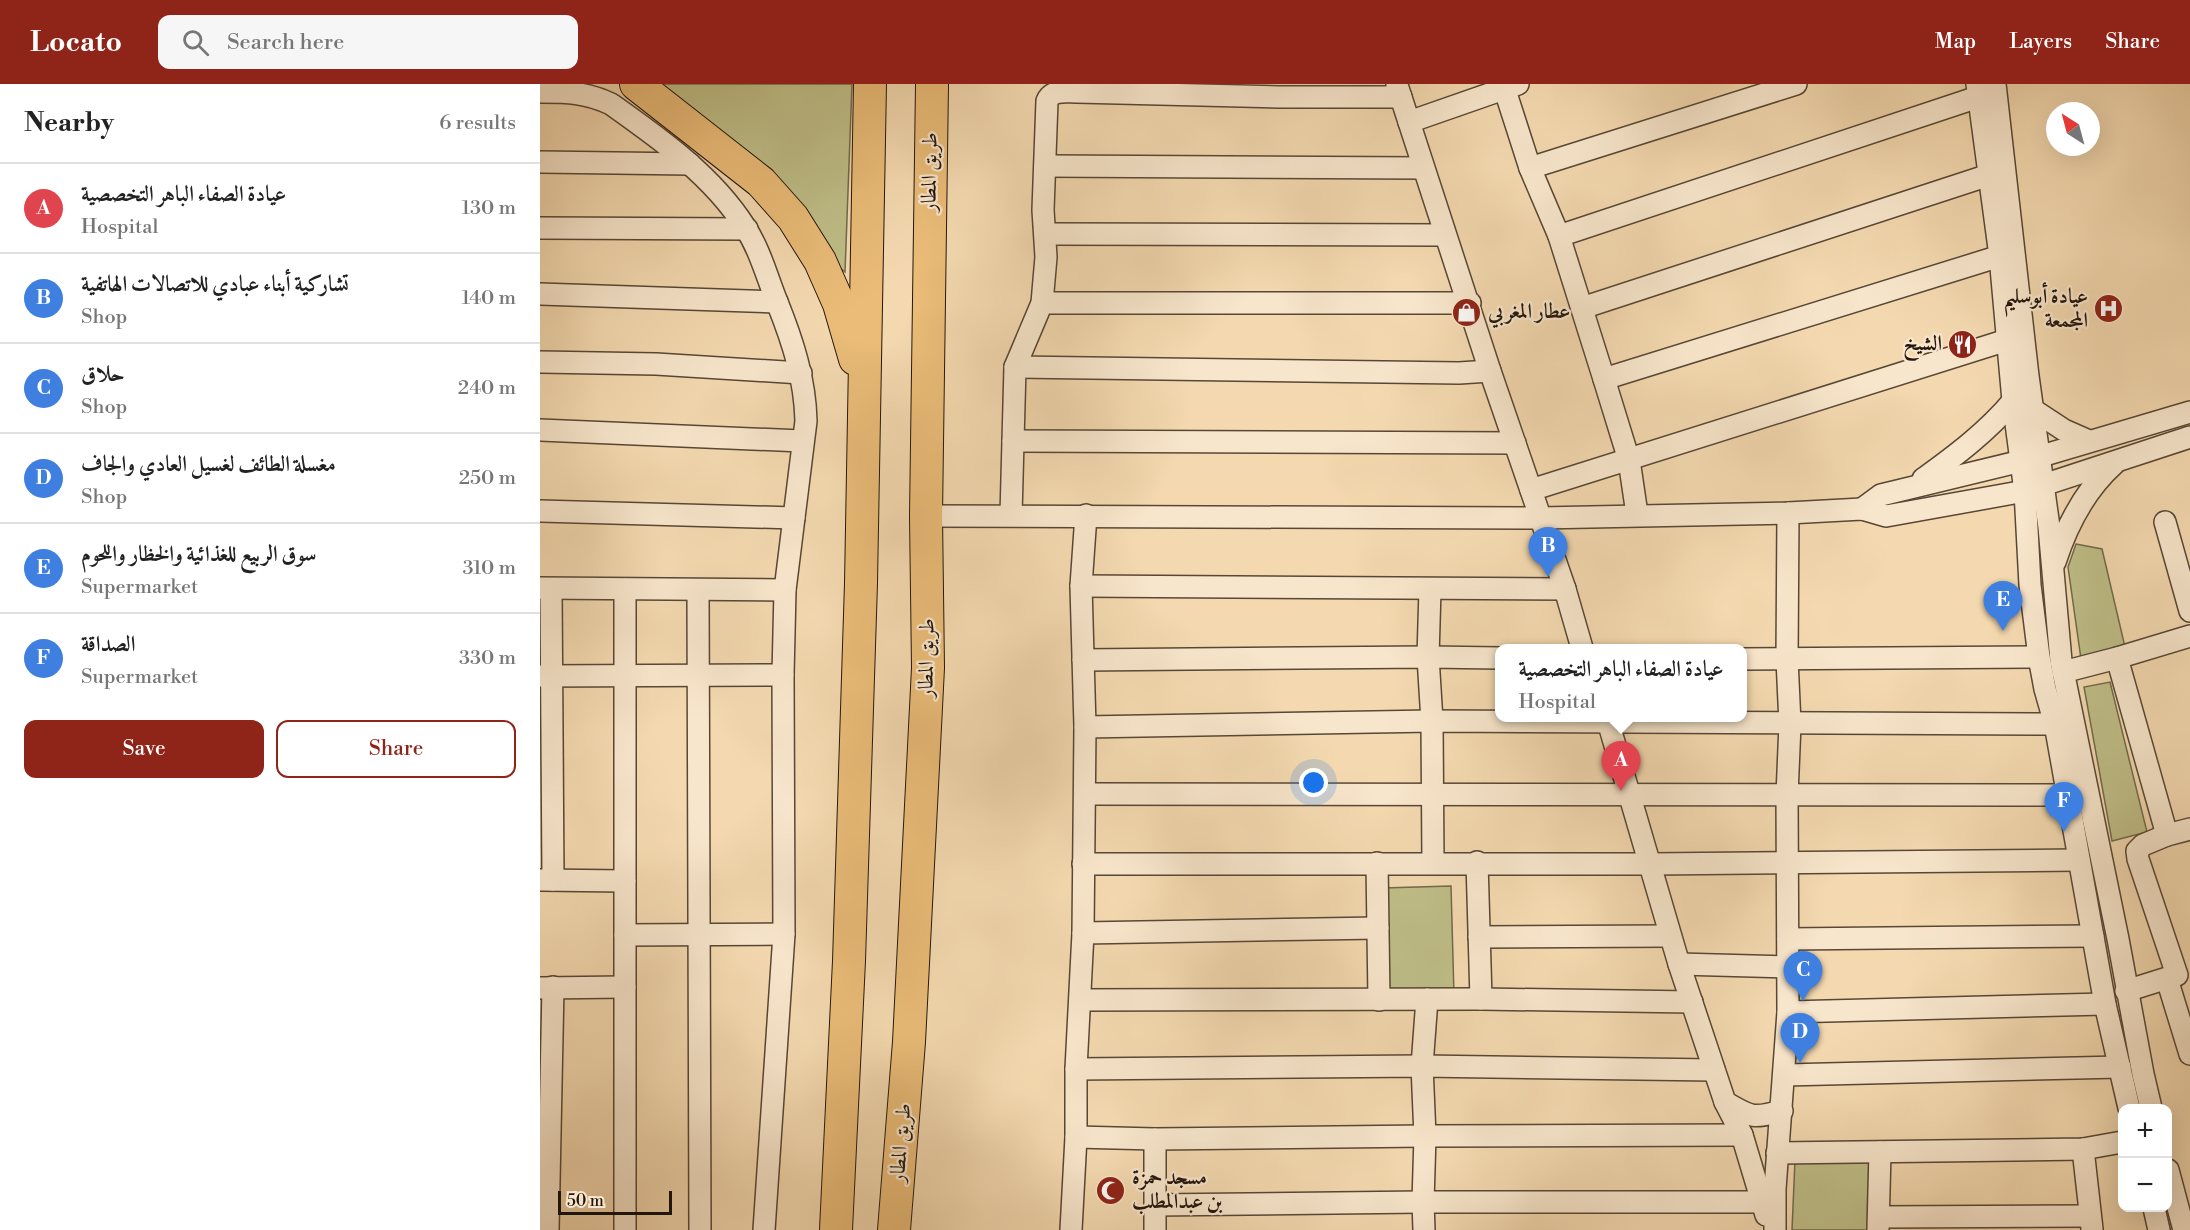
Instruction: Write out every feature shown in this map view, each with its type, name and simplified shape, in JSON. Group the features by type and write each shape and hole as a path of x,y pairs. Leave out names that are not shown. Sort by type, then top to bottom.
{"highway":[{"path":"636,84 761,182 793,218 820,261 839,304 850,338 864,403"},
{"path":"836,1230 850,949 861,582 870,84"},
{"name":"طريق المطار","path":"896,1226 909,1042 928,668 926,516 932,84"},
{"path":"931,132 945,84"}],"street":[{"path":"1530,168 1796,84"},
{"path":"1995,84 2023,405 2034,488 2053,568 2063,672 2150,1104"},
{"path":"1409,122 1509,85 1530,168 1559,236 1629,460 1637,514"},
{"path":"1011,515 1016,367 1042,303 1046,257 1043,210 1049,96 1054,93 1120,88 1279,91 1399,90 1422,168 1470,303 1490,371 1565,589 1581,644"},
{"path":"1559,236 1977,90 2000,256 2007,340 2023,405 2064,430 2089,441"},
{"path":"540,92 578,92 611,104 690,164 734,210 747,229 764,265 790,333 801,373 806,421 785,590 784,934 764,1230"},
{"path":"540,162 690,164"},
{"path":"1045,166 1422,168"},
{"path":"1582,308 1989,175"},
{"path":"540,228 747,229"},
{"path":"1046,234 1445,235"},
{"path":"1604,379 2000,256"},
{"path":"540,294 777,302"},
{"path":"1042,303 1470,303"},
{"path":"1531,490 2007,340"},
{"path":"540,362 656,364 801,373"},
{"path":"1016,367 1459,373 1490,371"},
{"path":"1915,486 1957,455 1992,424 2023,405"},
{"path":"1862,509 1881,495 2030,458 2190,412"},
{"path":"540,430 802,441"},
{"path":"926,516 1540,518 1637,514 1788,513 1862,509 1886,516 2034,488 2190,437"},
{"path":"1013,441 1515,443"},
{"path":"2053,568 2062,540 2075,515 2103,474 2118,460"},
{"path":"2034,488 2030,585 2039,657 2055,724 2105,1004 2128,1104"},
{"path":"540,511 794,518"},
{"path":"1775,1230 1777,1153 1785,1075 1788,1012 1787,795 1790,724 1787,659 1788,513"},
{"path":"1071,1230 1083,933 1085,727 1081,586 1086,515"},
{"path":"2166,522 2190,609"},
{"path":"1081,586 1565,589"},
{"path":"625,881 546,880 545,589 785,590"},
{"path":"625,589 625,1230"},
{"path":"1430,589 1428,657 1432,721 1433,863"},
{"path":"698,590 700,1230"},
{"path":"2063,672 2190,636"},
{"path":"1747,659 2039,657"},
{"path":"1083,660 1495,658"},
{"path":"2117,658 2167,836"},
{"path":"546,676 783,675"},
{"path":"1085,727 1495,721"},
{"path":"1609,722 1670,936 1725,1102 1742,1135 1770,1230"},
{"path":"1699,722 2055,724"},
{"path":"1085,794 2068,795"},
{"path":"2190,829 2143,845 2138,851 2138,860 2178,975 2190,1054"},
{"path":"1083,864 1477,862 1651,864 2079,860"},
{"path":"1477,862 1480,999"},
{"path":"1377,863 1379,1000"},
{"path":"1083,933 1378,928"},
{"path":"625,935 784,934"},
{"path":"1479,937 1670,936"},
{"path":"1788,939 2093,936"},
{"path":"1679,964 1787,967"},
{"path":"2126,991 2178,975"},
{"path":"548,1230 547,988 625,987"},
{"path":"1424,1230 1425,1136 1422,1066 1427,999"},
{"path":"1080,1000 1480,999 1692,1002"},
{"path":"1788,1012 2105,1004"},
{"path":"1076,1069 1422,1066 1714,1070"},
{"path":"1785,1075 2120,1067"},
{"path":"1725,1102 1748,1116 1758,1117 1782,1111"},
{"path":"1076,1137 1155,1139 1742,1135"},
{"path":"1155,1139 1155,1230"},
{"path":"1777,1153 2083,1149 2118,1144"},
{"path":"1880,1152 1879,1223 2091,1223 2083,1149"},
{"path":"2172,1183 2186,1228"},
{"path":"1155,1205 1762,1202"},
{"path":"2155,1212 2159,1230"}],"shaded area":[{"path":"651,84 852,84 845,272 829,259"},
{"path":"2076,544 2102,549 2125,647 2081,659 2068,567"},
{"path":"2110,682 2147,832 2112,841 2084,687"},
{"path":"1451,886 1454,996 1386,999 1383,888"},
{"path":"1873,1157 1872,1230 1792,1230 1795,1160"}],"place":[{"name":"عيادة أبوسليم المجمعة","path":"2109,309"},
{"name":"عطار المغربي","path":"1467,312"},
{"name":"الشيخ","path":"1963,344"},
{"name":"تشاركية أبناء عبادي للاتصالات الهاتفية","path":"1548,577"},
{"name":"سوق الربيع للغذائية والخظار واللحوم","path":"2003,631"},
{"name":"عيادة الصفاء الباهر التخصصية","path":"1621,791"},
{"name":"الصداقة","path":"2064,832"},
{"name":"حلاق","path":"1803,1001"},
{"name":"مغسلة الطائف لغسيل العادي والجاف","path":"1800,1063"},
{"name":"مسجد حمزة بن عبدالمطلب","path":"1111,1190"}]}
